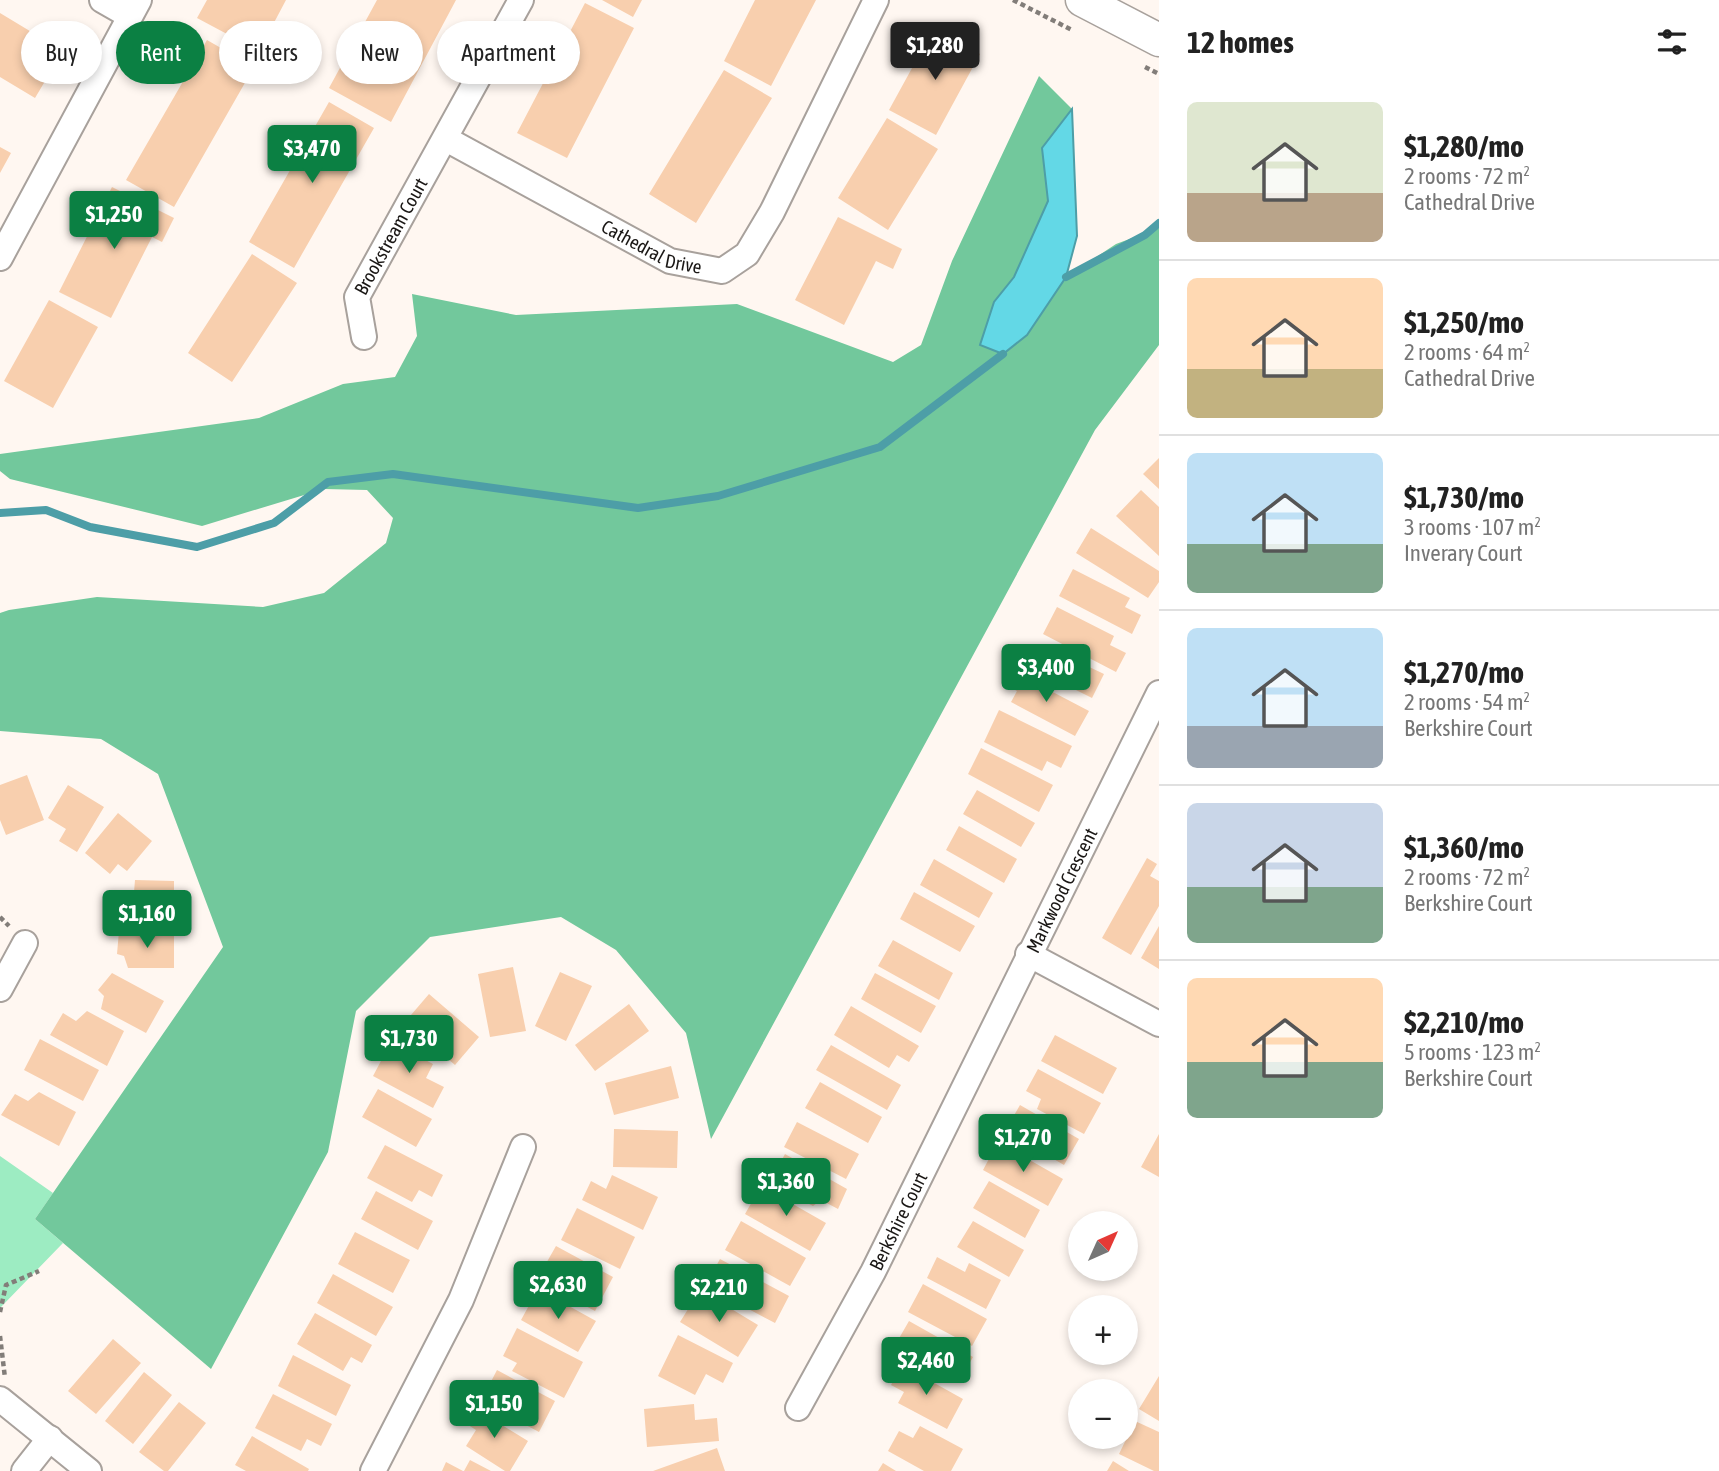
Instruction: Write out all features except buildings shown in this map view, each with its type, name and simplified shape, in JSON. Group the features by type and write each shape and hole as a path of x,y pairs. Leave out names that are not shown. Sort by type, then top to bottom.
{"main road":[{"path":"1082,0 1159,40"}],"street":[{"path":"0,258 135,8 102,0"},
{"path":"446,139 521,0"},
{"name":"Cathedral Drive","path":"446,139 670,261 722,271 747,254 772,212 876,0"},
{"name":"Brookstream Court","path":"364,337 357,297 446,139"},
{"name":"Markwood Crescent","path":"1159,693 1028,954 1159,1024"},
{"path":"0,989 25,943"},
{"name":"Berkshire Court","path":"798,1408 873,1272 1028,954"},
{"path":"373,1471 461,1300 523,1147"},
{"path":"5,1403 89,1471"},
{"path":"24,1471 50,1438"}],"path":[{"path":"0,1312 6,1285 39,1270"},
{"path":"0,1336 5,1403"}],"green space":[{"path":"1039,76 1072,109 1042,148 1048,201 1014,277 994,302 1027,335 1066,277 1116,244 1159,228 1159,345 1095,430 711,1139 686,1033 616,950 561,917 430,937 356,1011 328,1152 211,1369 35,1219 223,947 158,774 101,739 0,731 0,613 97,597 263,607 324,593 386,543 393,518 367,490 324,489 202,526 10,479 0,471 0,454 259,418 343,384 395,377 417,336 412,294 516,315 737,304 893,362 921,345 952,261"},
{"path":"0,1156 53,1193 35,1219 63,1243 0,1308"}],"water":[{"path":"1072,109 1077,236 1066,277 1027,335 1003,354 980,345 994,302 1014,277 1048,201 1042,148"}],"waterway":[{"path":"1066,277 1145,235 1159,223"},
{"path":"0,513 46,510 90,527 197,547 274,523 328,482 393,474 638,508 718,496 880,447 1003,354"}]}
